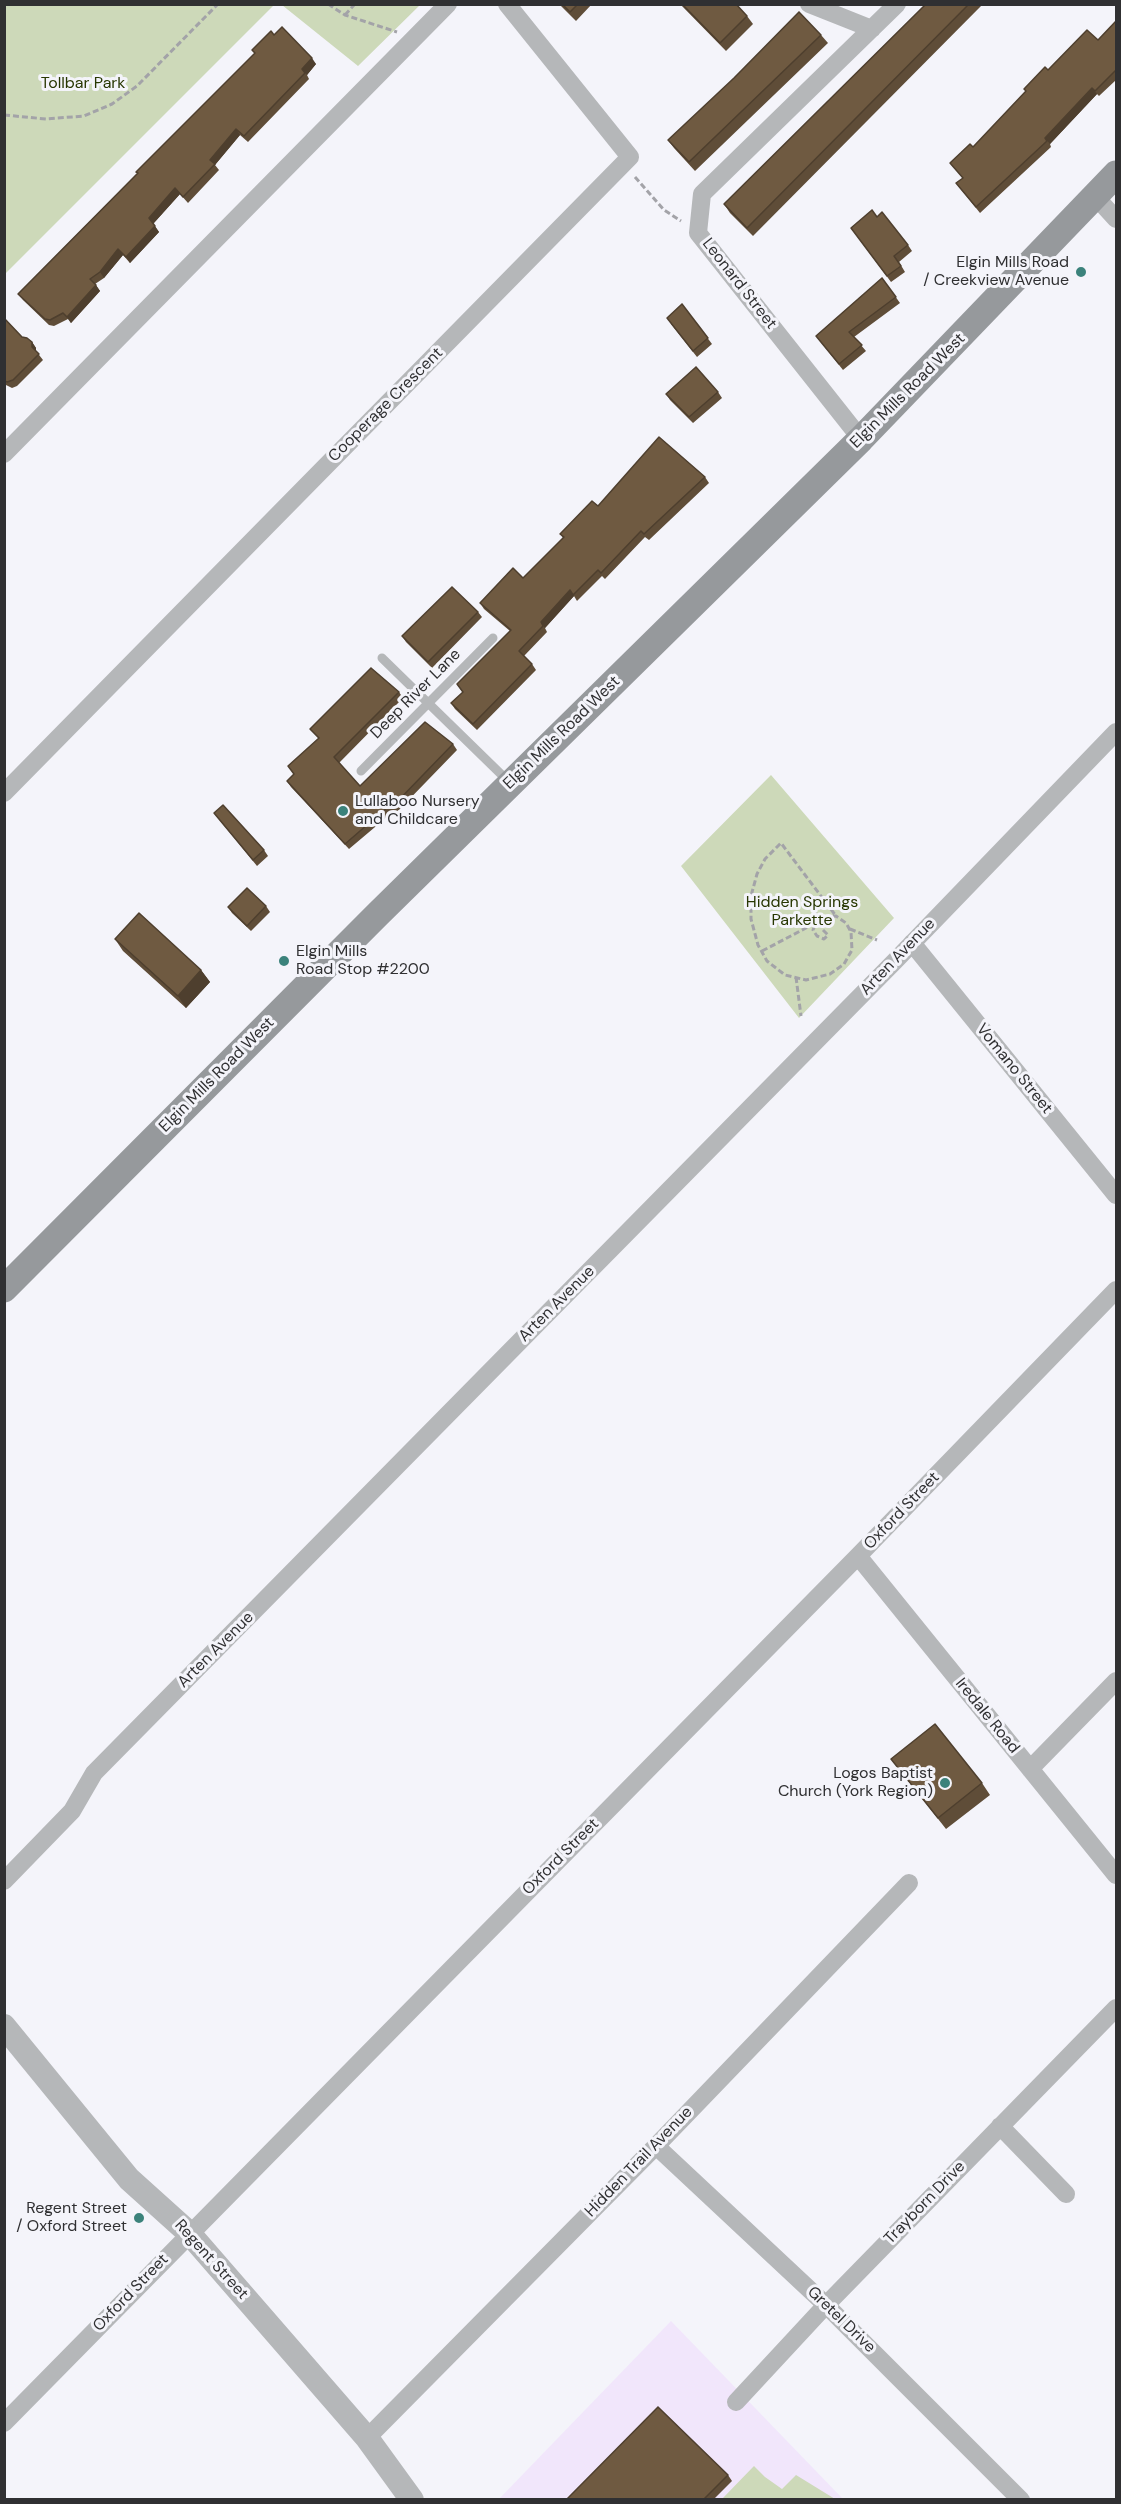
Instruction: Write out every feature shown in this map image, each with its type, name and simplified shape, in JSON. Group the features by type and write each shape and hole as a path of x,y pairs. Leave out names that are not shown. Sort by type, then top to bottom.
{"main road":[{"name":"Elgin Mills Road West","path":"4,1289 510,783 861,440 1116,174"}],"street":[{"path":"5,453 448,4"},
{"name":"Cooperage Crescent","path":"4,793 630,157 507,4"},
{"path":"808,4 872,29"},
{"name":"Leonard Street","path":"861,440 698,232 702,194 897,4"},
{"path":"1095,196 1116,219"},
{"name":"Arten Avenue","path":"4,1881 72,1811 94,1773 912,944 1116,732"},
{"name":"Vomano Street","path":"912,944 1116,1196"},
{"name":"Oxford Street","path":"4,2423 858,1556 1116,1290"},
{"name":"Iredale Road","path":"858,1556 1116,1875"},
{"path":"1030,1769 1116,1681"},
{"name":"Hidden Trail Avenue","path":"367,2439 656,2146 909,1883"},
{"name":"Trayborn Drive","path":"736,2402 826,2305 1116,2008"},
{"name":"Regent Street","path":"4,2026 129,2179 189,2233 367,2439 412,2499"},
{"path":"1000,2126 1066,2194"},
{"name":"Gretel Drive","path":"656,2146 826,2305 1021,2499"}],"lane":[{"name":"Deep River Lane","path":"361,771 493,638"},
{"path":"382,658 510,783"}],"path":[{"path":"4,115 46,119 84,116 112,105 136,86 218,4"},
{"path":"328,4 345,15 416,38"},
{"path":"345,15 355,4"},
{"path":"628,183 636,176 664,210 698,232"},
{"path":"781,843 822,897 836,916 846,922 852,950 844,964 830,974 806,980 785,975 767,960 761,951 751,919 751,896 757,874 765,859 781,843"},
{"path":"761,951 806,928 822,897"},
{"path":"823,930 828,935 825,939 817,936 813,930 816,923 823,917 836,916"},
{"path":"849,928 877,940"},
{"path":"796,977 801,1016"}],"shaded area":[{"path":"671,2321 843,2499 498,2500"}],"green space":[{"name":"Tollbar Park","path":"4,5 274,5 5,274"},
{"path":"282,5 420,5 358,66"},
{"name":"Hidden Springs Parkette","path":"771,775 894,918 799,1018 681,866"},
{"path":"754,2466 782,2489 796,2475 835,2499 722,2499"}],"building":[{"path":"562,4 578,4 570,12"},
{"path":"682,4 736,4 747,16 720,43"},
{"path":"926,4 969,4 747,228 724,204"},
{"path":"799,12 821,35 689,162 668,140"},
{"path":"1116,21 1116,70 1095,91 1092,88 1045,138 1047,141 976,207 956,183 963,178 950,163 970,144 973,147 1026,91 1024,89 1045,67 1048,70 1087,30 1098,40"},
{"path":"282,27 312,58 302,69 305,73 244,136 236,129 210,160 215,164 183,197 175,188 149,218 155,226 126,257 118,249 100,272 90,279 96,285 67,317 63,313 50,320 45,319 18,294 255,53 252,50 271,31 274,35"},
{"path":"872,210 877,217 882,212 908,245 894,256 901,266 887,276 851,228"},
{"path":"882,278 896,297 849,332 862,345 839,364 816,336"},
{"path":"682,304 708,338 693,351 667,318"},
{"path":"4,318 22,337 32,342 32,347 39,354 13,380 7,382 4,380"},
{"path":"696,367 718,392 689,417 666,394"},
{"path":"659,437 705,477 644,534 641,531 601,573 598,570 573,595 570,590 541,622 543,626 519,651 532,664 473,724 451,703 463,692 457,684 511,630 480,603 513,568 523,578 564,537 560,534 592,501 598,506"},
{"path":"452,587 478,612 428,662 402,636"},
{"path":"371,668 399,692 334,757 360,786 425,722 453,744 392,807 390,805 345,844 287,781 294,774 288,766 319,738 310,729"},
{"path":"223,805 264,850 253,860 214,813"},
{"path":"247,888 266,906 247,926 228,907"},
{"path":"139,913 201,970 178,996 115,939"},
{"name":"Logos Baptist Church (York Region)","path":"935,1724 982,1783 938,1818 891,1759"},
{"path":"658,2407 728,2475 704,2499 567,2499"}],"place":[{"name":"Elgin Mills Road / Creekview Avenue","path":"1081,272"},
{"name":"Lullaboo Nursery and Childcare","path":"343,811"},
{"name":"Elgin Mills Road Stop #2200","path":"284,961"},
{"name":"Logos Baptist Church (York Region)","path":"945,1783"},
{"name":"Regent Street / Oxford Street","path":"139,2218"}]}
